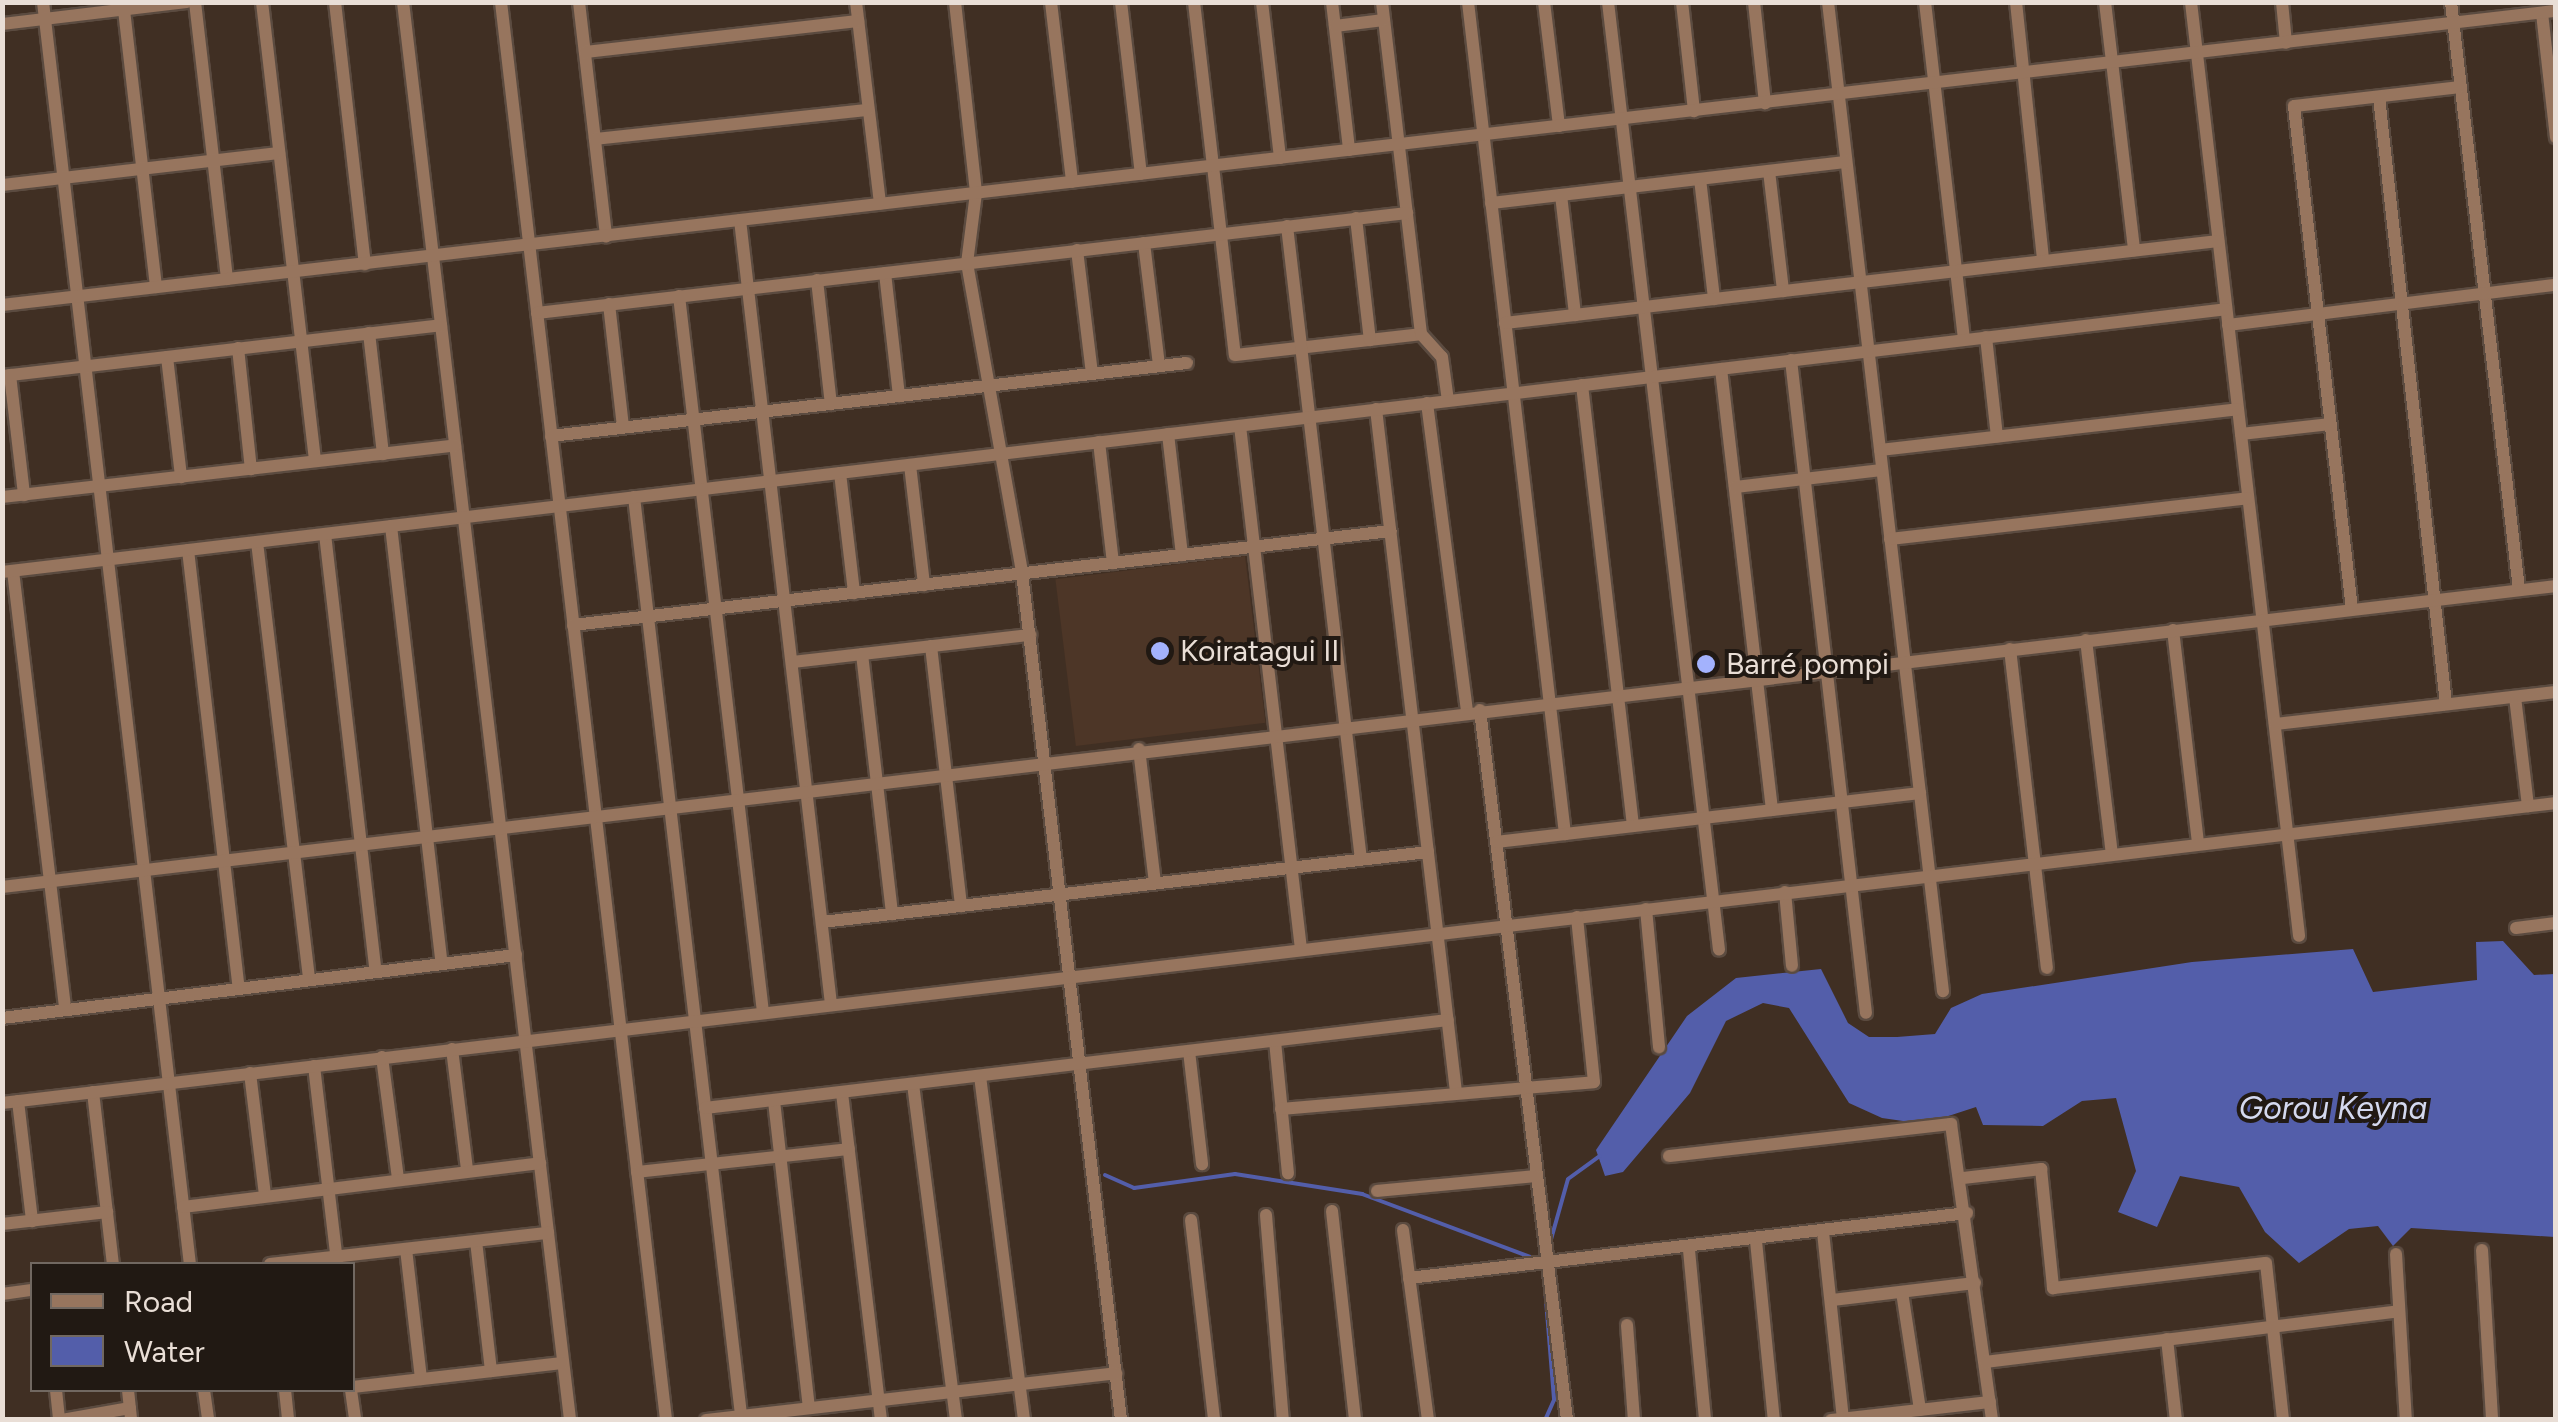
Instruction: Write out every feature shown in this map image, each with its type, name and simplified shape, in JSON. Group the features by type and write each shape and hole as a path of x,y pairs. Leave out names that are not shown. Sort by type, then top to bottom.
{"street":[{"path":"43,2 190,1262"},
{"path":"2,24 187,2"},
{"path":"195,2 227,279"},
{"path":"262,2 315,461"},
{"path":"335,2 365,264"},
{"path":"404,2 570,1420"},
{"path":"501,2 666,1420"},
{"path":"579,2 606,236"},
{"path":"856,2 880,204"},
{"path":"955,2 976,193 967,263 1004,453 1022,574 1121,1420"},
{"path":"1051,2 1072,182"},
{"path":"1121,2 1141,174"},
{"path":"1194,2 1235,355 1421,334"},
{"path":"1262,2 1280,158"},
{"path":"1332,2 1349,150"},
{"path":"1382,2 1421,334 1442,356 1448,401"},
{"path":"1468,2 1565,834"},
{"path":"1544,2 1559,126"},
{"path":"1608,2 1719,950"},
{"path":"1682,2 1694,110"},
{"path":"1754,2 1765,102"},
{"path":"1828,2 1943,991"},
{"path":"1925,2 1964,340"},
{"path":"2016,2 2043,261"},
{"path":"2105,2 2134,250"},
{"path":"2190,2 2300,936"},
{"path":"2282,2 2286,42"},
{"path":"2451,2 2520,590"},
{"path":"124,10 156,288"},
{"path":"2,305 2549,12 2556,138"},
{"path":"1335,26 1384,20"},
{"path":"584,52 858,21"},
{"path":"2352,610 2294,106 2461,86"},
{"path":"2378,96 2446,704"},
{"path":"595,140 867,110"},
{"path":"2,185 279,153"},
{"path":"1491,203 1846,162"},
{"path":"1769,171 1783,291"},
{"path":"1700,179 1714,298"},
{"path":"1561,195 1575,315"},
{"path":"537,313 1406,213"},
{"path":"1356,218 1370,340"},
{"path":"740,220 831,1004"},
{"path":"1287,226 1361,860"},
{"path":"1505,323 2218,240"},
{"path":"1144,243 1159,366"},
{"path":"1078,250 1092,374"},
{"path":"885,272 899,396"},
{"path":"817,280 831,404"},
{"path":"2228,325 2556,285"},
{"path":"679,296 763,1012"},
{"path":"609,304 623,428"},
{"path":"65,1010 8,571 2226,308"},
{"path":"24,495 6,375 441,325"},
{"path":"369,334 383,454"},
{"path":"1986,337 1997,436"},
{"path":"238,348 252,469"},
{"path":"167,357 180,477"},
{"path":"1791,360 1866,1013"},
{"path":"552,436 1188,362"},
{"path":"1720,368 1772,810"},
{"path":"1582,385 1633,826"},
{"path":"1427,403 1496,842 1567,1420"},
{"path":"1376,409 1456,1092"},
{"path":"1880,450 2238,409"},
{"path":"2241,434 2330,424"},
{"path":"1240,426 1301,949"},
{"path":"1168,434 1182,555"},
{"path":"1098,442 1113,563"},
{"path":"2,497 456,445"},
{"path":"910,464 924,585"},
{"path":"1734,487 1882,470"},
{"path":"840,473 854,593"},
{"path":"634,497 741,1416"},
{"path":"1890,539 2248,498"},
{"path":"391,526 442,964"},
{"path":"574,625 1390,531"},
{"path":"325,534 376,972"},
{"path":"258,542 308,980"},
{"path":"188,550 239,989"},
{"path":"2,887 1044,760 2556,586"},
{"path":"2173,630 2198,844"},
{"path":"792,662 1030,635"},
{"path":"2086,640 2112,854"},
{"path":"931,646 961,906"},
{"path":"2010,649 2047,968"},
{"path":"862,654 892,914"},
{"path":"2275,724 2556,692"},
{"path":"2514,696 2528,806"},
{"path":"1139,749 1155,883"},
{"path":"1496,842 1920,793"},
{"path":"2,1103 2556,802"},
{"path":"822,922 1428,852"},
{"path":"1786,892 1792,966"},
{"path":"1646,908 1659,1047"},
{"path":"1282,1110 1594,1082 1577,917"},
{"path":"2516,928 2556,922"},
{"path":"2,1018 516,955"},
{"path":"705,1108 1448,1020"},
{"path":"1275,1041 1288,1173"},
{"path":"452,1049 467,1170"},
{"path":"1189,1051 1202,1164"},
{"path":"382,1058 398,1179"},
{"path":"314,1066 337,1260"},
{"path":"250,1073 265,1196"},
{"path":"980,1076 1024,1420"},
{"path":"913,1084 956,1420"},
{"path":"94,1092 113,1262"},
{"path":"842,1093 882,1420"},
{"path":"18,1101 32,1221"},
{"path":"774,1101 809,1408"},
{"path":"1668,1156 1941,1122 1957,1131 1992,1420"},
{"path":"637,1172 849,1149"},
{"path":"183,1206 540,1163"},
{"path":"1963,1178 2041,1168 2053,1288 2263,1261 2283,1420"},
{"path":"1377,1191 1535,1176"},
{"path":"1332,1211 1355,1420"},
{"path":"2,1224 107,1212"},
{"path":"1409,1278 1689,1250 1967,1214"},
{"path":"1266,1216 1284,1420"},
{"path":"1192,1220 1214,1420"},
{"path":"1402,1230 1428,1420"},
{"path":"304,1262 548,1232"},
{"path":"1823,1232 1832,1300 1837,1419 1990,1402"},
{"path":"476,1241 491,1371"},
{"path":"1756,1241 1774,1420"},
{"path":"406,1249 421,1379"},
{"path":"1689,1250 1705,1420"},
{"path":"2482,1250 2492,1420"},
{"path":"2396,1254 2406,1420"},
{"path":"1832,1300 1975,1283"},
{"path":"2,1294 30,1290"},
{"path":"1902,1292 1920,1410"},
{"path":"1985,1362 2399,1311"},
{"path":"1626,1325 1634,1420"},
{"path":"2167,1339 2176,1420"},
{"path":"355,1388 564,1363"},
{"path":"706,1420 1116,1373"},
{"path":"56,1392 60,1420 131,1414"},
{"path":"204,1392 208,1420"},
{"path":"284,1392 288,1420"},
{"path":"352,1392 355,1420"}],"shaded area":[{"name":"Koiratagui II","path":"1245,556 1265,723 1076,746 1055,579"}],"water":[{"name":"Gorou Keyna","path":"2503,941 2534,975 2555,974 2555,1237 2411,1228 2393,1246 2378,1226 2349,1229 2299,1263 2265,1232 2239,1187 2180,1176 2157,1227 2118,1212 2136,1171 2116,1098 2082,1101 2043,1126 1983,1125 1976,1107 1924,1124 1882,1118 1849,1103 1789,1008 1763,1003 1726,1021 1690,1093 1623,1172 1605,1176 1596,1150 1687,1016 1736,978 1821,969 1848,1023 1869,1037 1897,1037 1935,1034 1951,1008 1982,994 2192,962 2353,949 2373,992 2477,980 2476,942"}],"waterway":[{"path":"1550,1243 1568,1179 1600,1156"},
{"path":"1105,1175 1134,1188 1235,1174 1362,1194 1536,1259"},
{"path":"1545,1287 1554,1400 1545,1420"}],"place":[{"name":"Koiratagui II","path":"1160,651"},
{"name":"Barré pompi","path":"1706,664"}]}
